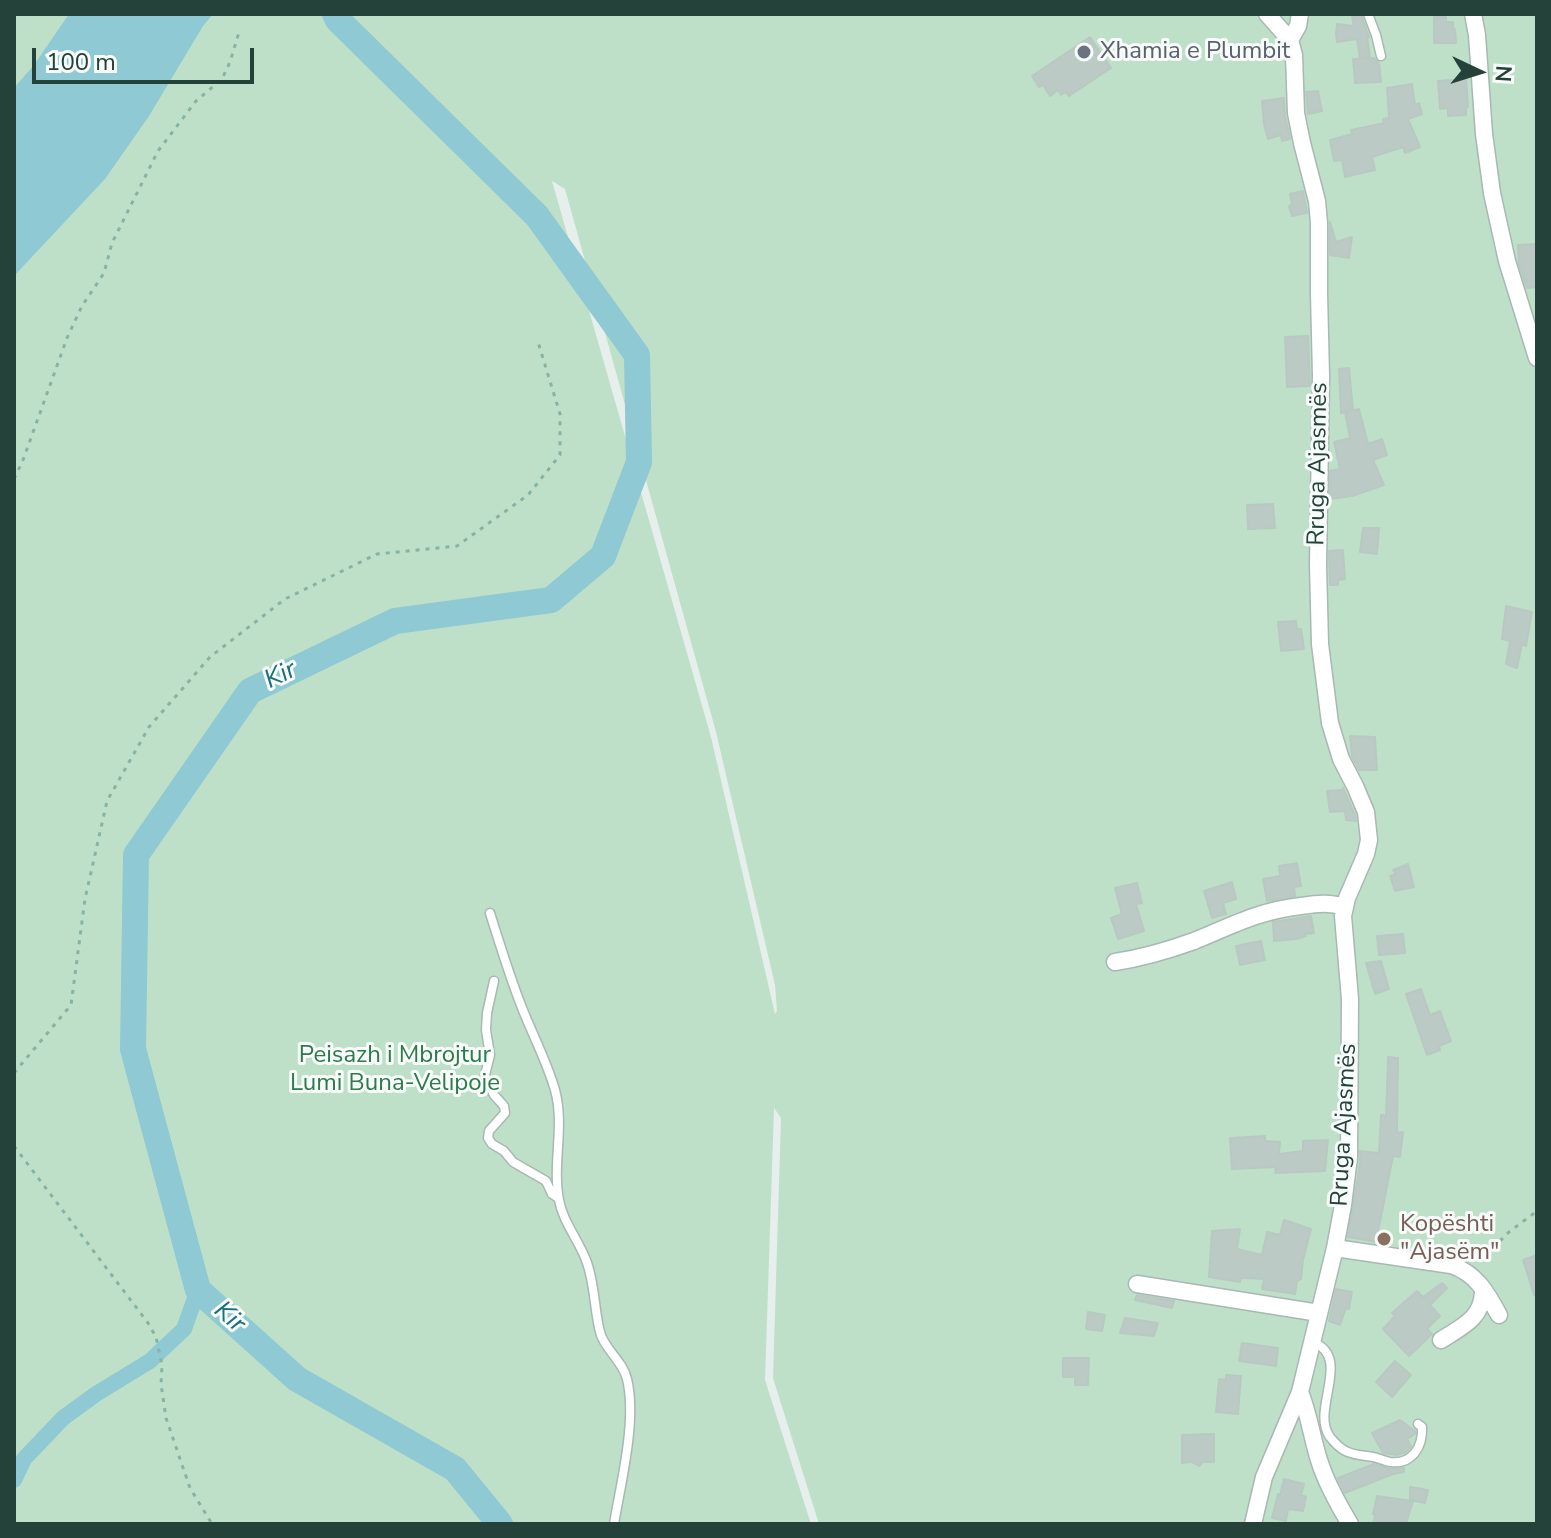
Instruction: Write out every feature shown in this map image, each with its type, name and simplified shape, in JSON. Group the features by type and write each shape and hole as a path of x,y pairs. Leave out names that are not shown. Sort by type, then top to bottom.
{"street":[{"path":"1267,14 1290,40"},
{"name":"Rruga Ajasmës","path":"1253,1524 1264,1477 1300,1392 1335,1248 1347,1182 1350,999 1343,930 1344,907 1369,840 1366,812 1341,759 1330,723 1320,644 1319,223 1317,201 1296,113 1294,55 1290,40 1298,26 1300,14"},
{"path":"1473,14 1492,193 1507,261 1537,358"},
{"path":"1115,962 1181,945 1265,912 1333,903 1344,907"},
{"path":"1335,1248 1465,1269 1477,1280 1499,1315"},
{"path":"1137,1284 1319,1313"},
{"path":"1441,1340 1468,1323 1480,1311 1483,1292"},
{"path":"1300,1392 1325,1476 1350,1524"}],"lane":[{"path":"1368,14 1381,56"},
{"path":"490,913 519,999 555,1090 560,1121 558,1198 564,1219 586,1260 601,1336 627,1375 629,1430 614,1524"},
{"path":"494,981 487,1013 490,1055 485,1075 505,1113 489,1131 488,1138 513,1162 546,1181 552,1194 558,1198"},
{"path":"1312,1342 1326,1350 1330,1360 1324,1422 1327,1433 1337,1445 1357,1456 1404,1462 1414,1455 1420,1440 1422,1427 1418,1424"}],"path":[{"path":"14,479 67,338 82,306 104,273 112,243 158,151 196,101 222,79 240,29"},
{"path":"14,1073 71,1005 85,899 107,801 149,727 210,657 285,599 377,554 457,546 528,495 560,455 560,414 538,342"},
{"path":"14,1146 156,1337 162,1365 161,1384 166,1418 190,1488 212,1524"},
{"path":"1465,1269 1537,1211"}],"green space":[{"name":"Peisazh i Mbrojtur Lumi Buna-Velipoje","path":"14,14 1537,14 1537,1524 819,1524 773,1378 781,1118 774,1108 765,1380 811,1524 14,1524","holes":["552,181 565,189 716,732 775,985 775,1014 711,737"]}],"water":[{"path":"69,14 213,14 105,179 14,276 14,88"}],"building":[{"path":"1361,15 1369,37 1370,57 1360,59 1357,39 1337,42 1336,34 1337,24 1354,26 1352,17"},
{"path":"1434,17 1446,17 1446,22 1453,22 1456,43 1434,43"},
{"name":"Xhamia e Plumbit","path":"1090,37 1111,68 1069,96 1066,92 1061,95 1058,90 1050,96 1043,85 1039,87 1032,76"},
{"path":"1374,58 1379,63 1381,82 1355,83 1353,59"},
{"path":"1466,79 1466,115 1448,116 1448,108 1440,109 1438,81"},
{"path":"1412,84 1415,105 1419,103 1422,114 1408,119 1420,147 1405,153 1403,147 1372,157 1375,170 1345,177 1342,160 1334,161 1330,140 1352,134 1351,130 1384,123 1383,119 1389,118 1387,88"},
{"path":"1318,91 1322,111 1308,114 1306,92"},
{"path":"1284,98 1290,139 1282,141 1281,135 1268,139 1262,101"},
{"path":"1303,191 1307,213 1292,216 1290,194"},
{"path":"1330,222 1336,242 1352,237 1349,258 1330,255"},
{"path":"1537,244 1537,287 1527,288 1519,264 1518,245"},
{"path":"1308,336 1310,386 1287,387 1285,337"},
{"path":"1349,368 1353,410 1341,413 1339,369"},
{"path":"1359,409 1368,444 1382,439 1387,455 1373,460 1384,485 1352,496 1330,499 1330,471 1340,469 1334,442 1350,438 1345,412"},
{"path":"1273,504 1275,528 1248,529 1247,505"},
{"path":"1363,528 1379,528 1377,554 1360,552"},
{"path":"1343,550 1345,579 1338,580 1338,585 1330,585 1329,551"},
{"path":"1506,606 1532,612 1526,646 1522,644 1517,668 1506,664 1510,641 1502,639"},
{"path":"1296,621 1297,629 1301,629 1304,649 1281,651 1278,622"},
{"path":"1350,736 1375,737 1377,770 1359,770 1352,756"},
{"path":"1344,790 1356,821 1346,820 1345,811 1330,812 1327,791"},
{"path":"1297,863 1301,886 1294,887 1295,896 1267,901 1263,879 1280,876 1279,866"},
{"path":"1408,864 1414,887 1395,891 1390,876 1396,874 1393,870"},
{"path":"1232,882 1236,899 1223,903 1226,914 1212,918 1204,891"},
{"path":"1137,883 1142,903 1136,904 1144,931 1118,939 1111,918 1122,914 1115,888"},
{"path":"1311,916 1314,933 1274,941 1273,922"},
{"path":"1403,934 1405,953 1379,955 1377,936"},
{"path":"1261,941 1265,960 1240,965 1236,946"},
{"path":"1381,961 1389,989 1375,994 1366,963"},
{"path":"1421,989 1430,1015 1440,1011 1451,1041 1427,1055 1406,994"},
{"path":"1388,1057 1398,1058 1397,1133 1403,1132 1400,1157 1393,1156 1376,1242 1348,1237 1360,1151 1379,1153 1381,1115 1386,1116"},
{"path":"1265,1136 1265,1141 1280,1142 1279,1154 1303,1151 1303,1141 1328,1140 1325,1171 1275,1173 1276,1167 1232,1169 1230,1138"},
{"path":"1284,1220 1311,1229 1295,1294 1262,1289 1264,1279 1241,1278 1240,1282 1209,1277 1212,1231 1240,1229 1237,1249 1262,1255 1267,1232 1280,1235"},
{"path":"1537,1255 1537,1295 1534,1295 1523,1260"},
{"path":"1442,1283 1447,1288 1430,1305 1440,1316 1427,1329 1432,1334 1409,1356 1383,1329 1395,1316 1392,1313 1417,1291 1423,1297"},
{"path":"1336,1289 1352,1292 1349,1309 1346,1308 1340,1325 1329,1321"},
{"path":"1137,1295 1174,1301 1172,1308 1135,1300"},
{"path":"1088,1312 1105,1315 1102,1331 1086,1329"},
{"path":"1125,1318 1158,1323 1154,1336 1120,1333"},
{"path":"1242,1343 1278,1348 1276,1366 1239,1361"},
{"path":"1063,1358 1089,1358 1088,1385 1075,1385 1075,1377 1063,1377"},
{"path":"1395,1361 1411,1375 1392,1397 1376,1382"},
{"path":"1226,1375 1241,1376 1238,1414 1216,1412 1219,1379 1226,1380"},
{"path":"1400,1420 1415,1431 1407,1439 1411,1446 1397,1455 1383,1453 1372,1433"},
{"path":"1214,1434 1214,1462 1203,1462 1199,1466 1192,1462 1182,1463 1182,1435"},
{"path":"1374,1464 1389,1469 1404,1468 1404,1472 1345,1493 1338,1478"},
{"path":"1284,1479 1304,1484 1301,1495 1306,1497 1303,1511 1288,1509 1286,1521 1272,1518"},
{"path":"1410,1487 1428,1490 1425,1503 1410,1500"},
{"path":"1377,1496 1413,1501 1406,1524 1373,1524"}],"waterway":[{"name":"Kir","path":"335,14 537,216 637,355 639,462 603,556 551,600 395,621 250,691 136,855 133,1049 198,1290 297,1379 455,1469 500,1524"},
{"path":"14,1480 24,1459 63,1418 150,1361 184,1329 198,1290"}],"place":[{"name":"Xhamia e Plumbit","path":"1084,52"},
{"name":"Kopështi \"Ajasëm\"","path":"1384,1239"}]}
